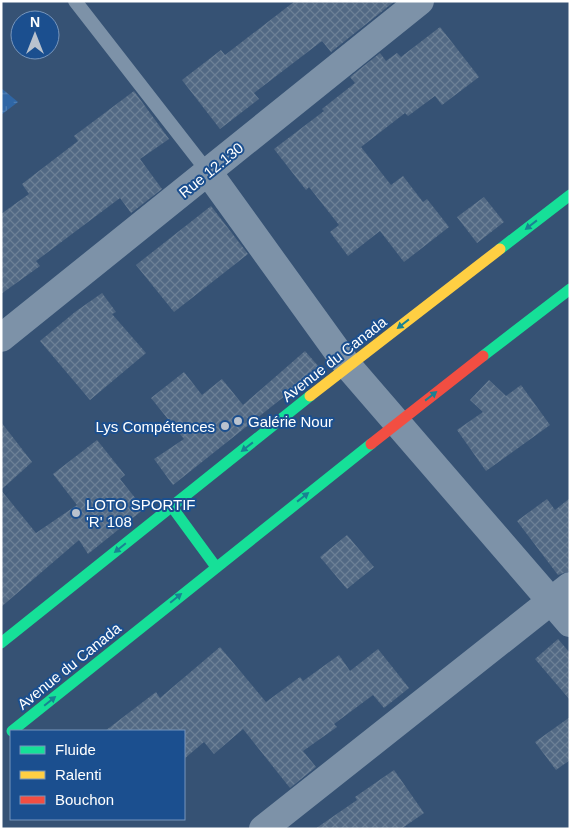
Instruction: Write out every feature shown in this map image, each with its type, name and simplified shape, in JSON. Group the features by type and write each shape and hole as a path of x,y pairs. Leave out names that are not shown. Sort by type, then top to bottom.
{"main road":[{"name":"Avenue du Canada","path":"1,643 348,366 570,195"},
{"name":"Avenue du Canada","path":"14,730 398,422 570,289"},
{"path":"172,507 216,567"}],"street":[{"name":"Rue 12.130","path":"1,338 420,1"},
{"path":"208,172 348,366 398,422 561,593 570,623"},
{"path":"263,829 561,593"}],"lane":[{"path":"75,1 208,172"}],"green space":[{"path":"1,88 18,102 1,115"}],"building":[{"path":"295,1 395,1 331,52 322,41 254,93 259,99 220,129 182,80 221,50 225,55"},
{"path":"440,27 479,77 442,105 435,96 408,116 405,113 361,147 391,185 403,176 423,202 427,199 449,227 404,262 380,231 348,256 330,232 339,225 309,187 306,190 274,149 324,111 322,109 355,83 350,77 380,53 386,61 397,53 401,57"},
{"path":"134,91 169,139 140,159 162,189 131,213 120,198 36,261 40,266 1,294 1,214 29,194 22,184 78,141 74,136"},
{"path":"484,197 504,222 477,243 457,217"},
{"path":"211,206 248,254 174,312 136,265"},
{"path":"102,293 116,312 112,314 146,353 90,400 40,341 75,312"},
{"path":"305,351 320,368 173,485 154,459 184,439 151,398 184,372 202,395 222,379 243,405"},
{"path":"489,380 506,396 521,385 550,425 486,471 457,430 483,412 470,400"},
{"path":"1,422 32,462 1,490"},
{"path":"97,440 125,475 120,479 144,509 88,554 79,540 1,607 1,490 36,533 77,505 53,474"},
{"path":"570,498 570,571 558,575 517,521 547,499 555,510"},
{"path":"347,535 374,567 347,589 320,557"},
{"path":"558,639 570,653 570,700 535,659"},
{"path":"220,647 266,702 300,677 303,681 339,655 350,671 378,649 409,688 384,708 373,695 334,724 337,727 303,751 316,767 290,788 243,729 214,754 204,742 185,758 185,730 106,730 156,692 160,698"},
{"path":"570,717 570,760 556,770 535,742"},
{"path":"394,770 424,813 401,829 315,829 357,800 355,797"}],"traffic: fast":[{"path":"500,249 570,195"},
{"path":"483,356 570,289"},
{"path":"1,643 310,396"},
{"path":"13,730 371,444"},
{"path":"172,507 216,567"}],"traffic: slow":[{"path":"310,396 500,249"}],"traffic: jam":[{"path":"371,444 483,356"}],"place":[{"name":"Galérie Nour","path":"238,421"},
{"name":"Lys Compétences","path":"225,426"},
{"name":"LOTO SPORTIF 'R' 108","path":"76,513"}]}
